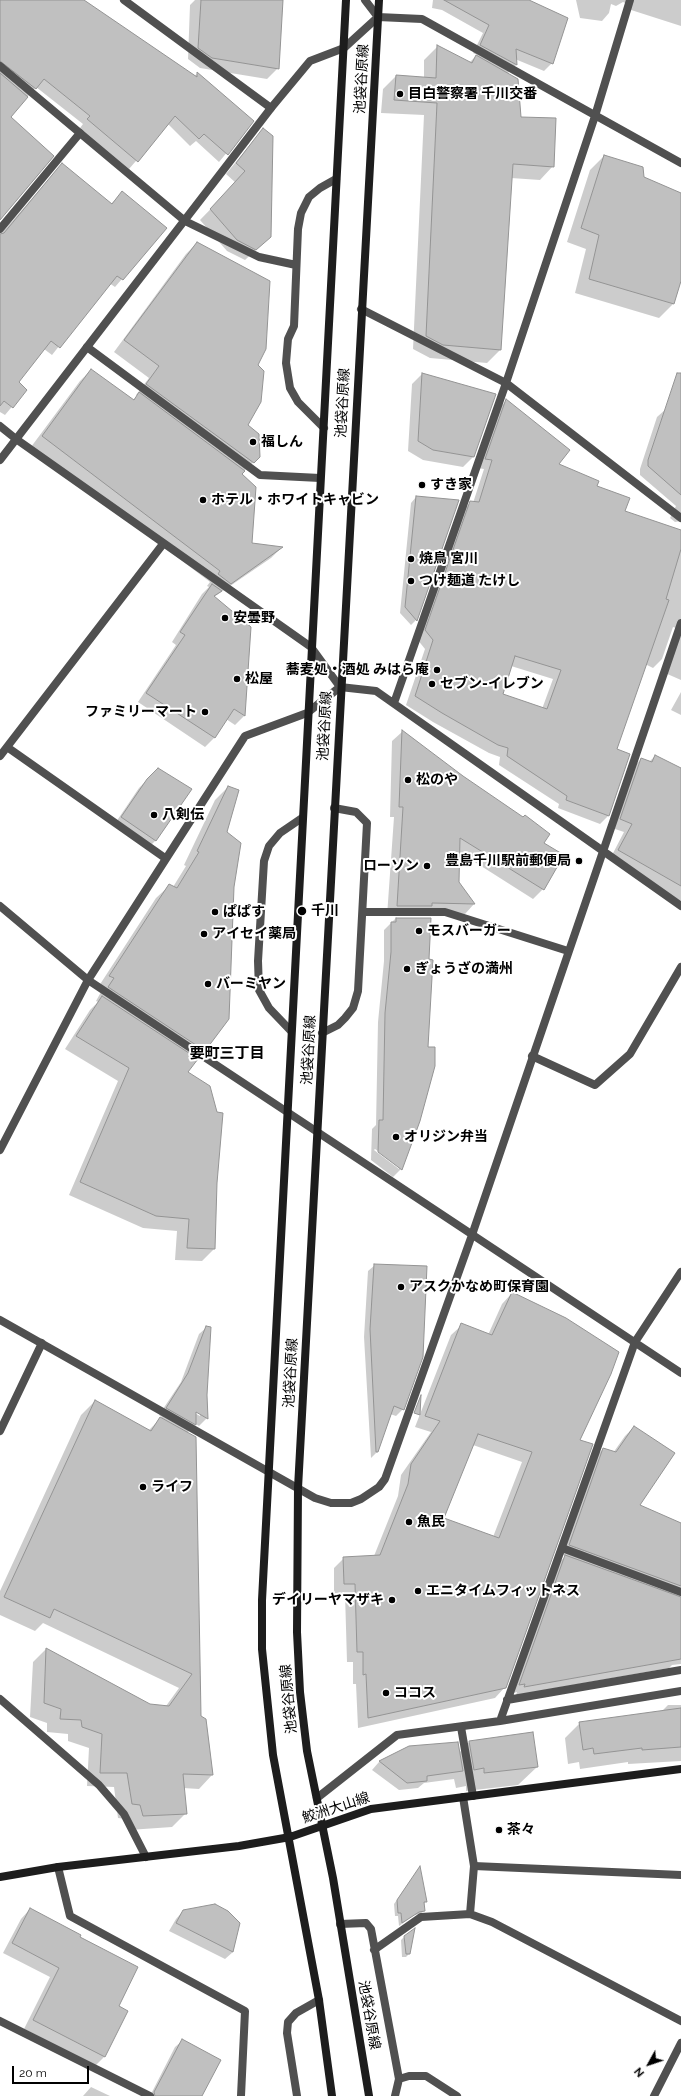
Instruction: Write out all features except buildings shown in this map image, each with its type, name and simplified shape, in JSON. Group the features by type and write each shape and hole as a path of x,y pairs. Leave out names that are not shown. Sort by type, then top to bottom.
{"main road":[{"name":"池袋谷原線","path":"332,2096 319,2000 290,1837 273,1754 262,1649 262,1600 286,1111 346,0"},
{"name":"池袋谷原線","path":"370,2096 322,1825 307,1750 296,1632 298,1488 318,1131 340,687 379,0"},
{"name":"鮫洲大山線","path":"0,1877 58,1867 239,1846 290,1837 371,1809 681,1769"}],"street":[{"path":"124,0 271,108"},
{"path":"365,0 378,17"},
{"path":"394,703 506,383 595,116 630,0"},
{"path":"0,460 271,108 310,61 344,48 378,17 422,19 681,163"},
{"path":"0,66 185,221 259,257 296,265"},
{"path":"0,229 80,133"},
{"path":"324,428 298,402 290,388 286,363 288,340 294,326 298,229 301,213 309,197 320,188 336,179"},
{"path":"361,309 506,383 681,518"},
{"path":"87,347 260,475 320,478"},
{"path":"0,426 163,544 311,647 340,687"},
{"path":"0,756 163,544"},
{"path":"0,1320 315,1498 331,1503 351,1503 371,1494 385,1479 472,1235 602,850 681,623"},
{"path":"0,1150 88,980 165,858 245,736 307,713 340,687 376,691 681,906"},
{"path":"7,747 165,858"},
{"path":"322,1033 338,1025 345,1018 352,1008 358,991 363,912 367,823 356,812 334,808"},
{"path":"291,1031 269,1008 260,990 258,961 264,861 269,846 280,833 302,818"},
{"path":"0,906 88,980 681,1373"},
{"path":"363,912 445,912 568,951"},
{"path":"532,1056 595,1085 630,1054 681,967"},
{"path":"500,1721 635,1342 681,1272"},
{"path":"0,1431 42,1343"},
{"path":"562,1548 681,1592"},
{"path":"507,1700 681,1670"},
{"path":"317,1798 397,1736 500,1721 681,1691"},
{"path":"0,1699 99,1784 124,1814 146,1857"},
{"path":"461,1727 473,1796"},
{"path":"463,1797 474,1866 470,1914"},
{"path":"474,1866 681,1875"},
{"path":"58,1867 70,1916 245,2011 241,2096"},
{"path":"374,1950 420,1917 470,1914 492,1922 681,2021"},
{"path":"340,1924 366,1923 371,1929 399,2079 395,2096"},
{"path":"297,2096 287,2033 288,2022 296,2013 319,2000"},
{"path":"0,2021 150,2096"},
{"path":"654,2096 681,2043"},
{"path":"399,2079 409,2076 426,2076 457,2096"}],"place":[{"name":"目白警察署 千川交番","path":"400,94"},
{"name":"福しん","path":"253,442"},
{"name":"すき家","path":"422,485"},
{"name":"ホテル・ホワイトキャビン","path":"203,500"},
{"name":"焼鳥 宮川","path":"411,559"},
{"name":"つけ麺道 たけし","path":"411,581"},
{"name":"安曇野","path":"225,618"},
{"name":"蕎麦処・酒処 みはら庵","path":"437,670"},
{"name":"松屋","path":"237,679"},
{"name":"セブン-イレブン","path":"432,684"},
{"name":"ファミリーマート","path":"205,712"},
{"name":"松のや","path":"408,780"},
{"name":"八剣伝","path":"154,815"},
{"name":"豊島千川駅前郵便局","path":"579,861"},
{"name":"ローソン","path":"427,866"},
{"name":"千川","path":"302,911"},
{"name":"ぱぱす","path":"215,912"},
{"name":"モスバーガー","path":"419,931"},
{"name":"アイセイ薬局","path":"204,934"},
{"name":"ぎょうざの満州","path":"407,969"},
{"name":"バーミヤン","path":"208,984"},
{"name":"オリジン弁当","path":"396,1137"},
{"name":"アスクかなめ町保育園","path":"401,1287"},
{"name":"ライフ","path":"143,1487"},
{"name":"魚民","path":"409,1522"},
{"name":"エニタイムフィットネス","path":"418,1591"},
{"name":"デイリーヤマザキ","path":"392,1600"},
{"name":"ココス","path":"386,1693"},
{"name":"茶々","path":"499,1830"}],"district":[{"name":"要町三丁目","path":"227,1053"}]}
